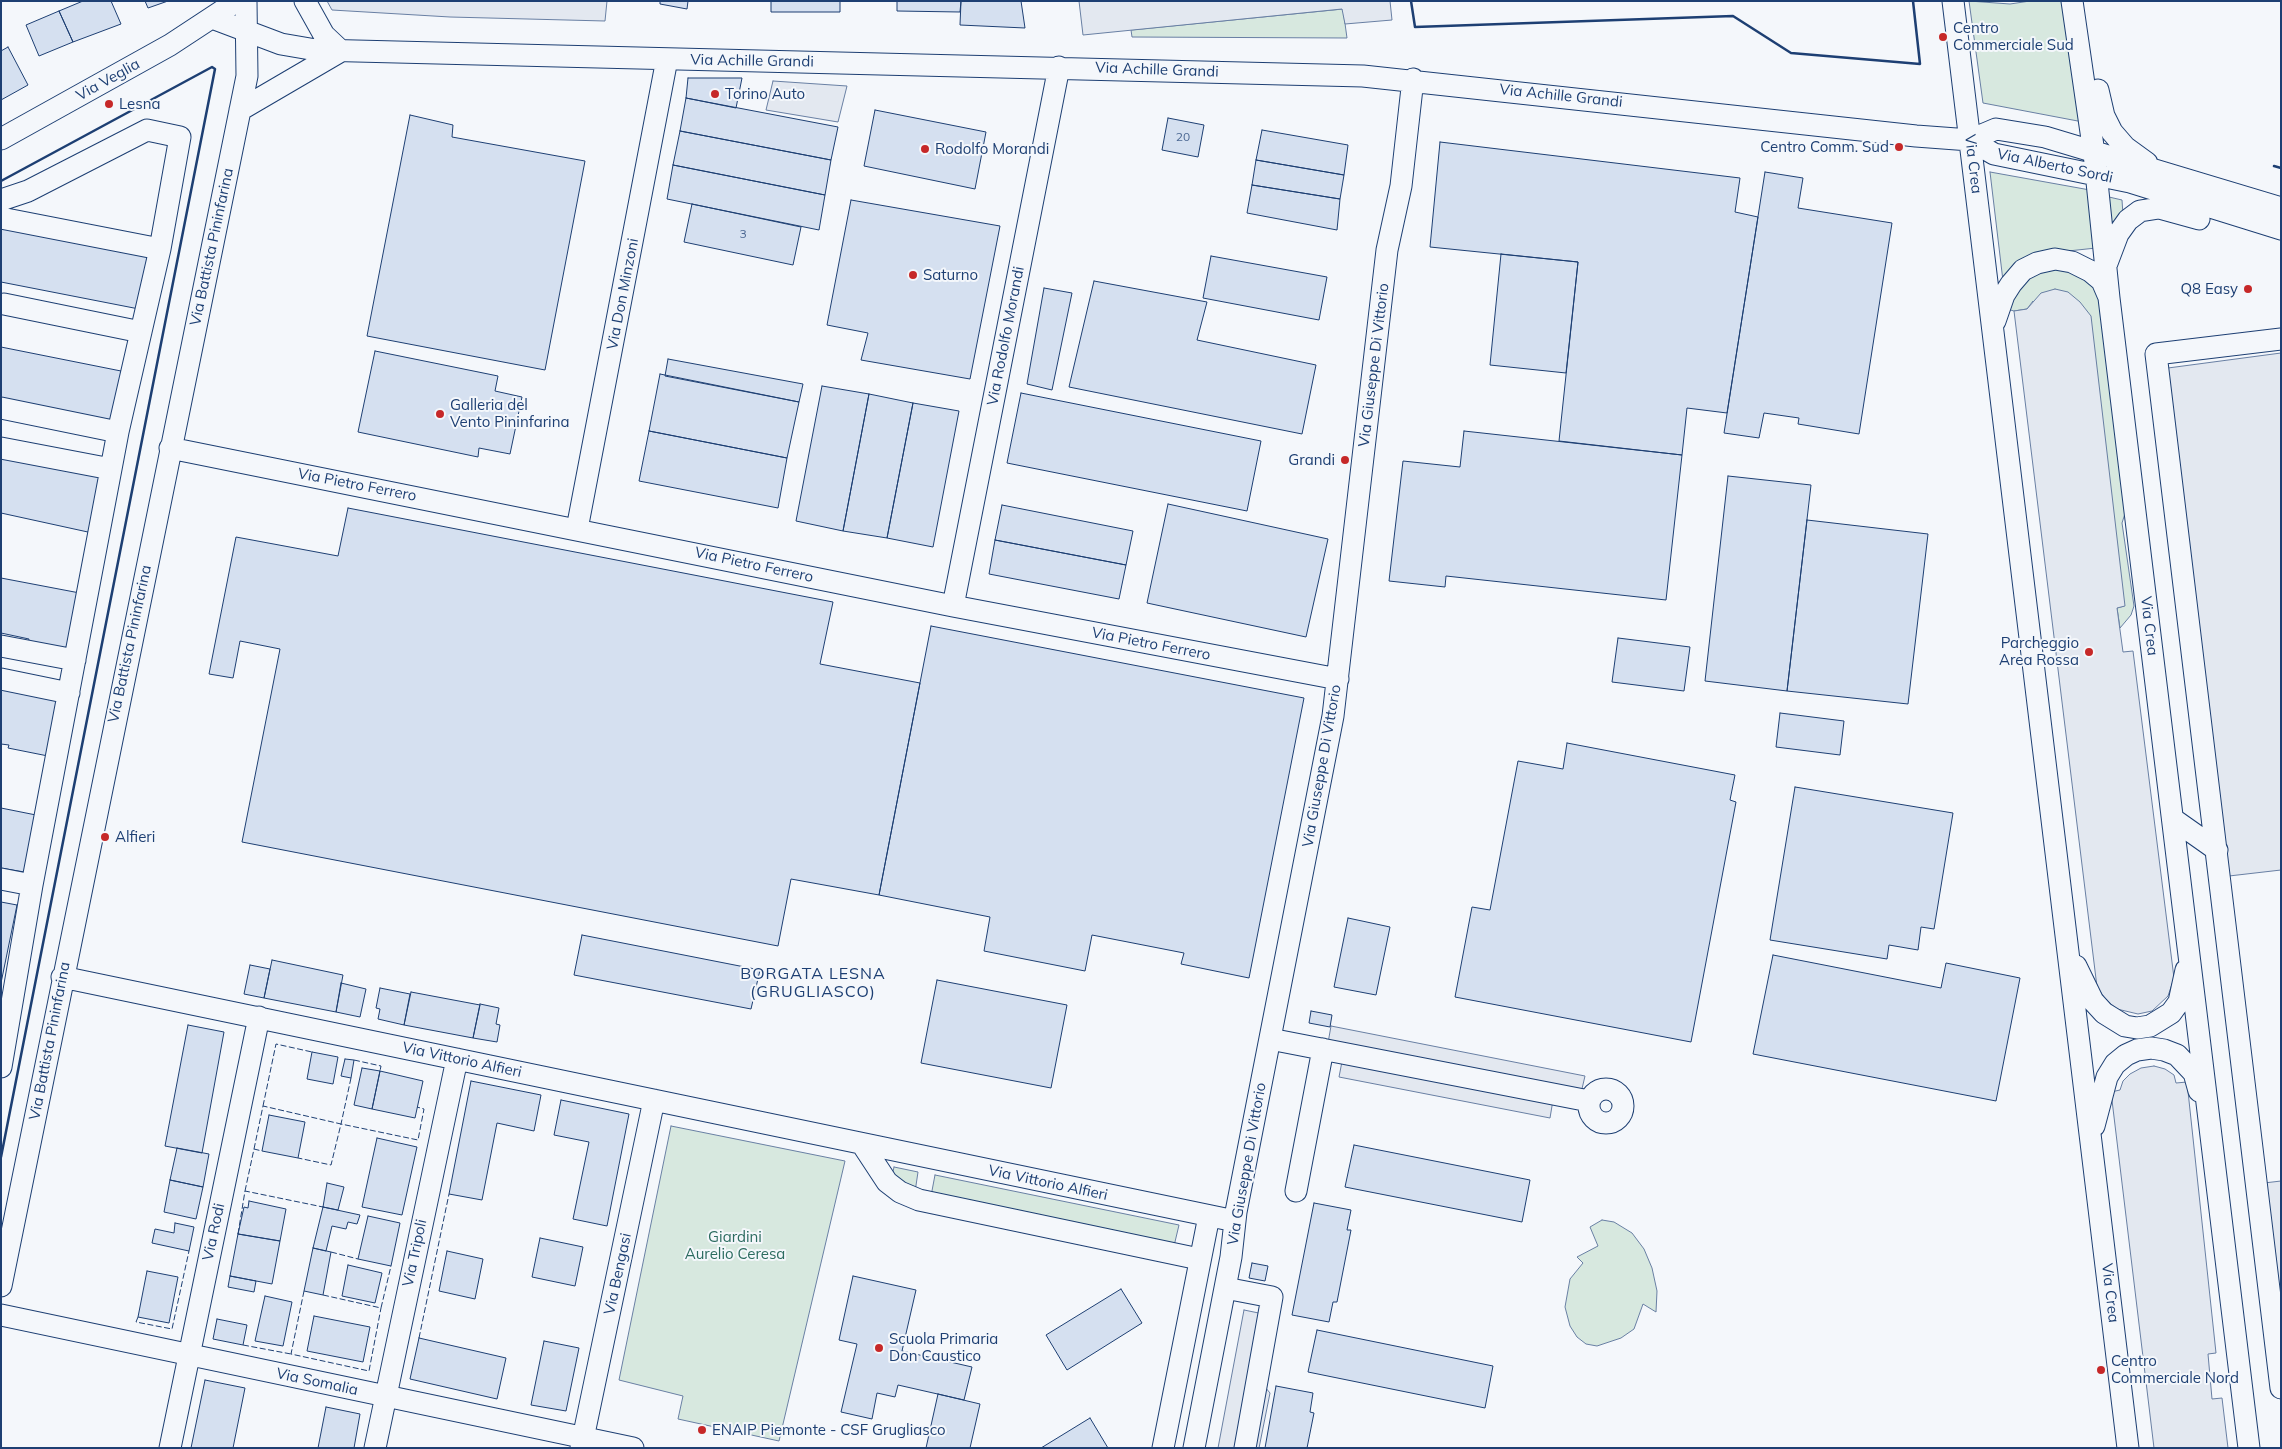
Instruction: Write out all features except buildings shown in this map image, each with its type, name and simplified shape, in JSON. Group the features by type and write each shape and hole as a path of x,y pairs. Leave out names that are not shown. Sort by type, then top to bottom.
{"street":[{"name":"Via Veglia","path":"1,139 163,49 237,1"},
{"name":"Via Battista Pininfarina","path":"1,1286 62,977 247,76 248,33 246,1"},
{"path":"240,110 341,51 324,35 305,1"},
{"name":"Via Crea","path":"1953,1 2128,1448"},
{"name":"Via Crea","path":"2072,1 2095,164 2109,298 2249,1448"},
{"name":"Via Achille Grandi","path":"212,18 248,33 292,46 341,51 1059,67 1363,76 1916,136 1970,140"},
{"name":"Via Crea","path":"2077,34 2094,64 2104,116 2112,132 2125,147 2157,170"},
{"name":"Via Don Minzoni","path":"577,529 667,59"},
{"name":"Via Rodolfo Morandi","path":"953,606 1059,67"},
{"name":"Via Giuseppe Di Vittorio","path":"1196,1440 1225,1288 1235,1221 1338,679 1388,250 1401,186 1413,80"},
{"path":"1,200 28,191 147,130 180,137 160,249 118,432 32,885 1,1067"},
{"name":"Via Alberto Sordi","path":"1970,140 1994,154 2157,170 2281,208"},
{"name":"Via Alberto Sordi","path":"2095,164 2281,229"},
{"path":"2106,266 2118,234 2128,220 2140,211 2150,208 2174,211 2281,242"},
{"path":"1,218 160,249"},
{"name":"Via Crea","path":"1993,327 2004,295 2011,284 2023,270 2037,262 2055,259 2072,262 2090,271 2102,281 2109,298"},
{"path":"4,304 141,332"},
{"path":"2281,339 2156,354 2217,850 2274,1264 2281,1388"},
{"path":"1,408 118,432"},
{"path":"1,448 111,469"},
{"name":"Via Pietro Ferrero","path":"170,448 953,606 1338,679"},
{"path":"1,646 75,660"},
{"path":"1,679 69,693"},
{"path":"2173,819 2217,850"},
{"path":"1,879 32,885"},
{"name":"Via Crea","path":"2068,950 2093,1001 2104,1014 2125,1026 2136,1028 2150,1026 2171,1013 2179,1002 2189,955"},
{"name":"Via Vittorio Alfieri","path":"62,977 1235,1221"},
{"name":"Via Rodi","path":"170,1448 259,1017"},
{"path":"1270,1039 1589,1101"},
{"name":"Via Crea","path":"2091,1138 2107,1076 2126,1055 2151,1048 2177,1055 2194,1073 2212,1140"},
{"path":"1296,1191 1322,1049"},
{"name":"Via Tripoli","path":"375,1448 457,1059"},
{"name":"Via Bengasi","path":"582,1442 654,1100"},
{"path":"862,1144 887,1182 900,1192 919,1200 1199,1259"},
{"name":"Via Giuseppe Di Vittorio","path":"1163,1448 1209,1216"},
{"path":"1225,1288 1272,1297 1245,1448"},
{"name":"Via Somalia","path":"1,1315 385,1396 582,1442 633,1448"},
{"path":"1168,1426 1196,1440"}],"green space":[{"path":"1969,1 2010,4 2030,1 2064,1 2083,122 1983,103"},
{"path":"1343,9 1347,38 1132,37 1131,30"},
{"path":"1990,172 2090,190 2096,248 2031,255 2003,281"},
{"path":"2109,197 2122,200 2123,215 2112,234"},
{"path":"2061,269 2086,279 2105,299 2128,504 2122,523 2134,606 2131,615 2120,628 2117,608 2124,606 2033,301 2027,309 2014,311 2007,309 2020,285 2037,272"},
{"name":"Giardini Aurelio Ceresa","path":"671,1126 845,1161 779,1441 678,1419 683,1396 619,1380"},
{"path":"894,1167 918,1172 915,1192 892,1176"},
{"path":"935,1175 1179,1225 1174,1246 931,1196"},
{"path":"1602,1220 1614,1222 1632,1233 1644,1249 1652,1268 1657,1291 1656,1312 1643,1304 1634,1329 1621,1338 1597,1346 1586,1344 1577,1337 1570,1326 1565,1307 1570,1279 1583,1263 1577,1257 1598,1246 1590,1227"}],"shaded area":[{"path":"327,1 607,1 605,21 450,17 332,10"},
{"path":"1079,1 1390,1 1392,20 1345,24 1342,9 1083,35"},
{"path":"773,81 847,86 838,122 766,110"},
{"name":"Parcheggio Area Rossa","path":"2055,289 2068,292 2080,302 2091,316 2125,606 2117,608 2123,652 2133,651 2174,978 2168,996 2152,1011 2138,1014 2117,1009 2106,1000 2097,987 2014,311 2027,309 2041,293"},
{"path":"2281,353 2281,870 2229,876 2168,368"},
{"path":"1331,1026 1585,1076 1581,1093 1555,1088 1550,1118 1339,1077 1345,1046 1328,1043"},
{"path":"2154,1066 2165,1069 2174,1075 2176,1083 2187,1082 2216,1353 2208,1354 2212,1399 2222,1398 2228,1448 2154,1448 2111,1092 2120,1090 2123,1081 2130,1074 2141,1068"},
{"path":"2281,1181 2281,1331 2264,1183"},
{"path":"1244,1310 1278,1317 1265,1387 1270,1393 1259,1448 1218,1448"}],"fence":[{"path":"263,1106 276,1044 312,1052"},
{"path":"354,1060 381,1066 380,1071"},
{"path":"351,1078 341,1124 418,1140 424,1109 417,1107"},
{"path":"254,1149 263,1106 341,1124 331,1165 298,1158"},
{"path":"245,1191 254,1149 262,1151"},
{"path":"238,1234 245,1191 323,1207"},
{"path":"419,1338 449,1194"},
{"path":"138,1317 136,1322 172,1329 189,1251"},
{"path":"331,1252 358,1259"},
{"path":"323,1295 381,1308 391,1266"},
{"path":"304,1291 291,1354 369,1371 381,1308"},
{"path":"243,1345 291,1354"}],"wall":[{"path":"1411,1 1415,27 1733,16 1791,53 1920,64 1913,1"},
{"path":"1,181 212,67 215,69 1,1157"},
{"path":"2274,166 2281,168"}],"place":[{"name":"Centro Commerciale Sud","path":"1943,37"},
{"name":"Torino Auto","path":"715,94"},
{"name":"Lesna","path":"109,104"},
{"name":"Centro Comm. Sud","path":"1899,147"},
{"name":"Rodolfo Morandi","path":"925,149"},
{"name":"Saturno","path":"913,275"},
{"name":"Q8 Easy","path":"2248,289"},
{"name":"Galleria del Vento Pininfarina","path":"440,414"},
{"name":"Grandi","path":"1345,460"},
{"name":"Parcheggio Area Rossa","path":"2089,652"},
{"name":"Alfieri","path":"105,837"},
{"name":"Scuola Primaria Don Caustico","path":"879,1348"},
{"name":"Centro Commerciale Nord","path":"2101,1370"},
{"name":"ENAIP Piemonte - CSF Grugliasco","path":"702,1430"}],"district":[{"name":"BORGATA LESNA (GRUGLIASCO)","path":"813,983"}]}
